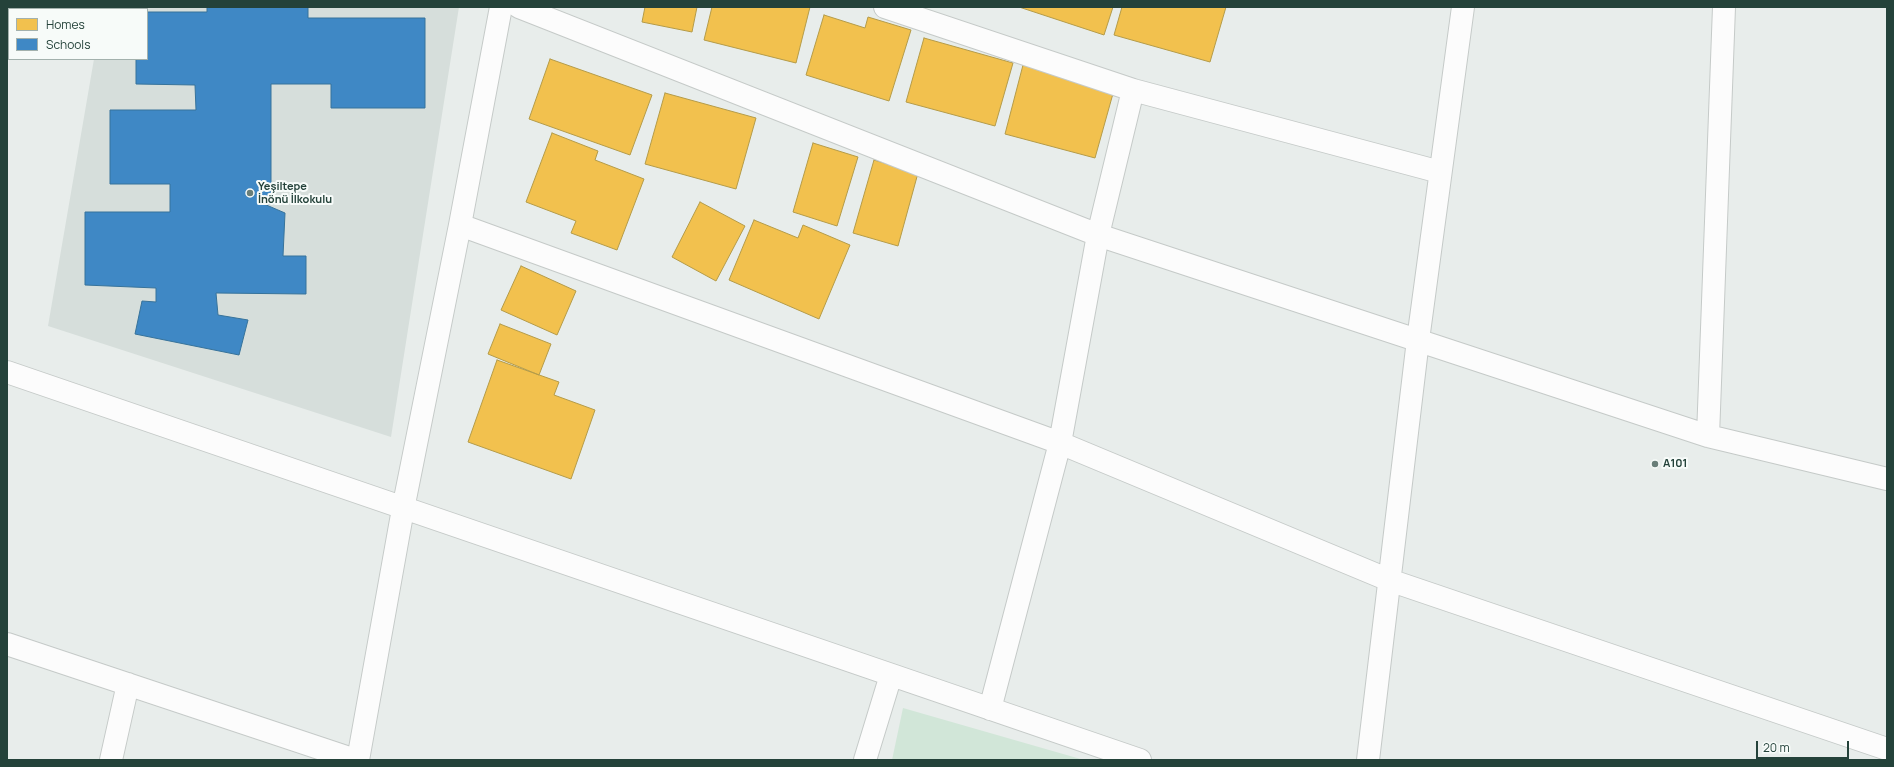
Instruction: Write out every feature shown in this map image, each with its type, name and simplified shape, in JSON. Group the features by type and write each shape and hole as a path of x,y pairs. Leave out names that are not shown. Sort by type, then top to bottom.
{"street":[{"path":"7,644 356,760 403,509 460,225 501,7"},
{"path":"519,7 1098,235 1708,436 1887,479"},
{"path":"885,7 1133,90 1440,172"},
{"path":"1368,760 1418,340 1463,7"},
{"path":"1708,436 1724,7"},
{"path":"990,709 1060,443 1098,235 1133,90"},
{"path":"460,225 1060,443 1389,580 1887,749"},
{"path":"7,372 403,509 1140,760"},
{"path":"866,760 891,675"},
{"path":"111,760 128,684"}],"shaded area":[{"name":"Yeşiltepe İnönü İlkokulu","path":"459,7 391,437 48,326 94,60 148,60 148,8 103,8"}],"green space":[{"path":"903,708 1084,760 892,760"}],"building: Homes":[{"path":"645,7 697,7 692,32 642,22"},
{"path":"712,7 810,7 796,63 704,40"},
{"path":"1019,7 1113,7 1104,35"},
{"path":"1122,7 1226,7 1210,62 1114,35"},
{"path":"824,15 865,28 868,17 911,30 889,101 806,75"},
{"path":"924,38 1013,63 995,126 906,102"},
{"path":"550,59 652,95 630,155 529,119"},
{"path":"1023,65 1114,90 1095,158 1005,134"},
{"path":"665,93 756,118 736,189 645,164"},
{"path":"552,133 598,151 595,160 644,179 617,250 571,233 576,221 526,202"},
{"path":"813,143 858,157 837,226 793,212"},
{"path":"874,160 918,173 898,246 853,233"},
{"path":"700,202 745,226 716,281 672,257"},
{"path":"754,220 798,238 803,225 850,245 819,319 729,280"},
{"path":"521,266 576,291 557,335 501,310"},
{"path":"500,324 551,344 539,375 488,354"},
{"path":"497,360 559,382 554,395 595,410 571,479 468,442"}],"building: Schools":[{"path":"207,7 308,7 308,18 425,18 425,108 331,108 331,84 271,84 271,204 264,204 285,213 283,256 306,256 306,294 216,293 218,315 248,320 239,355 135,334 142,301 156,302 156,288 85,285 85,212 170,212 170,184 110,184 110,110 196,110 195,85 136,84 136,60 148,60 148,12 207,12"}],"place":[{"name":"Yeşiltepe İnönü İlkokulu","path":"250,193"},
{"name":"A101","path":"1655,464"}]}
